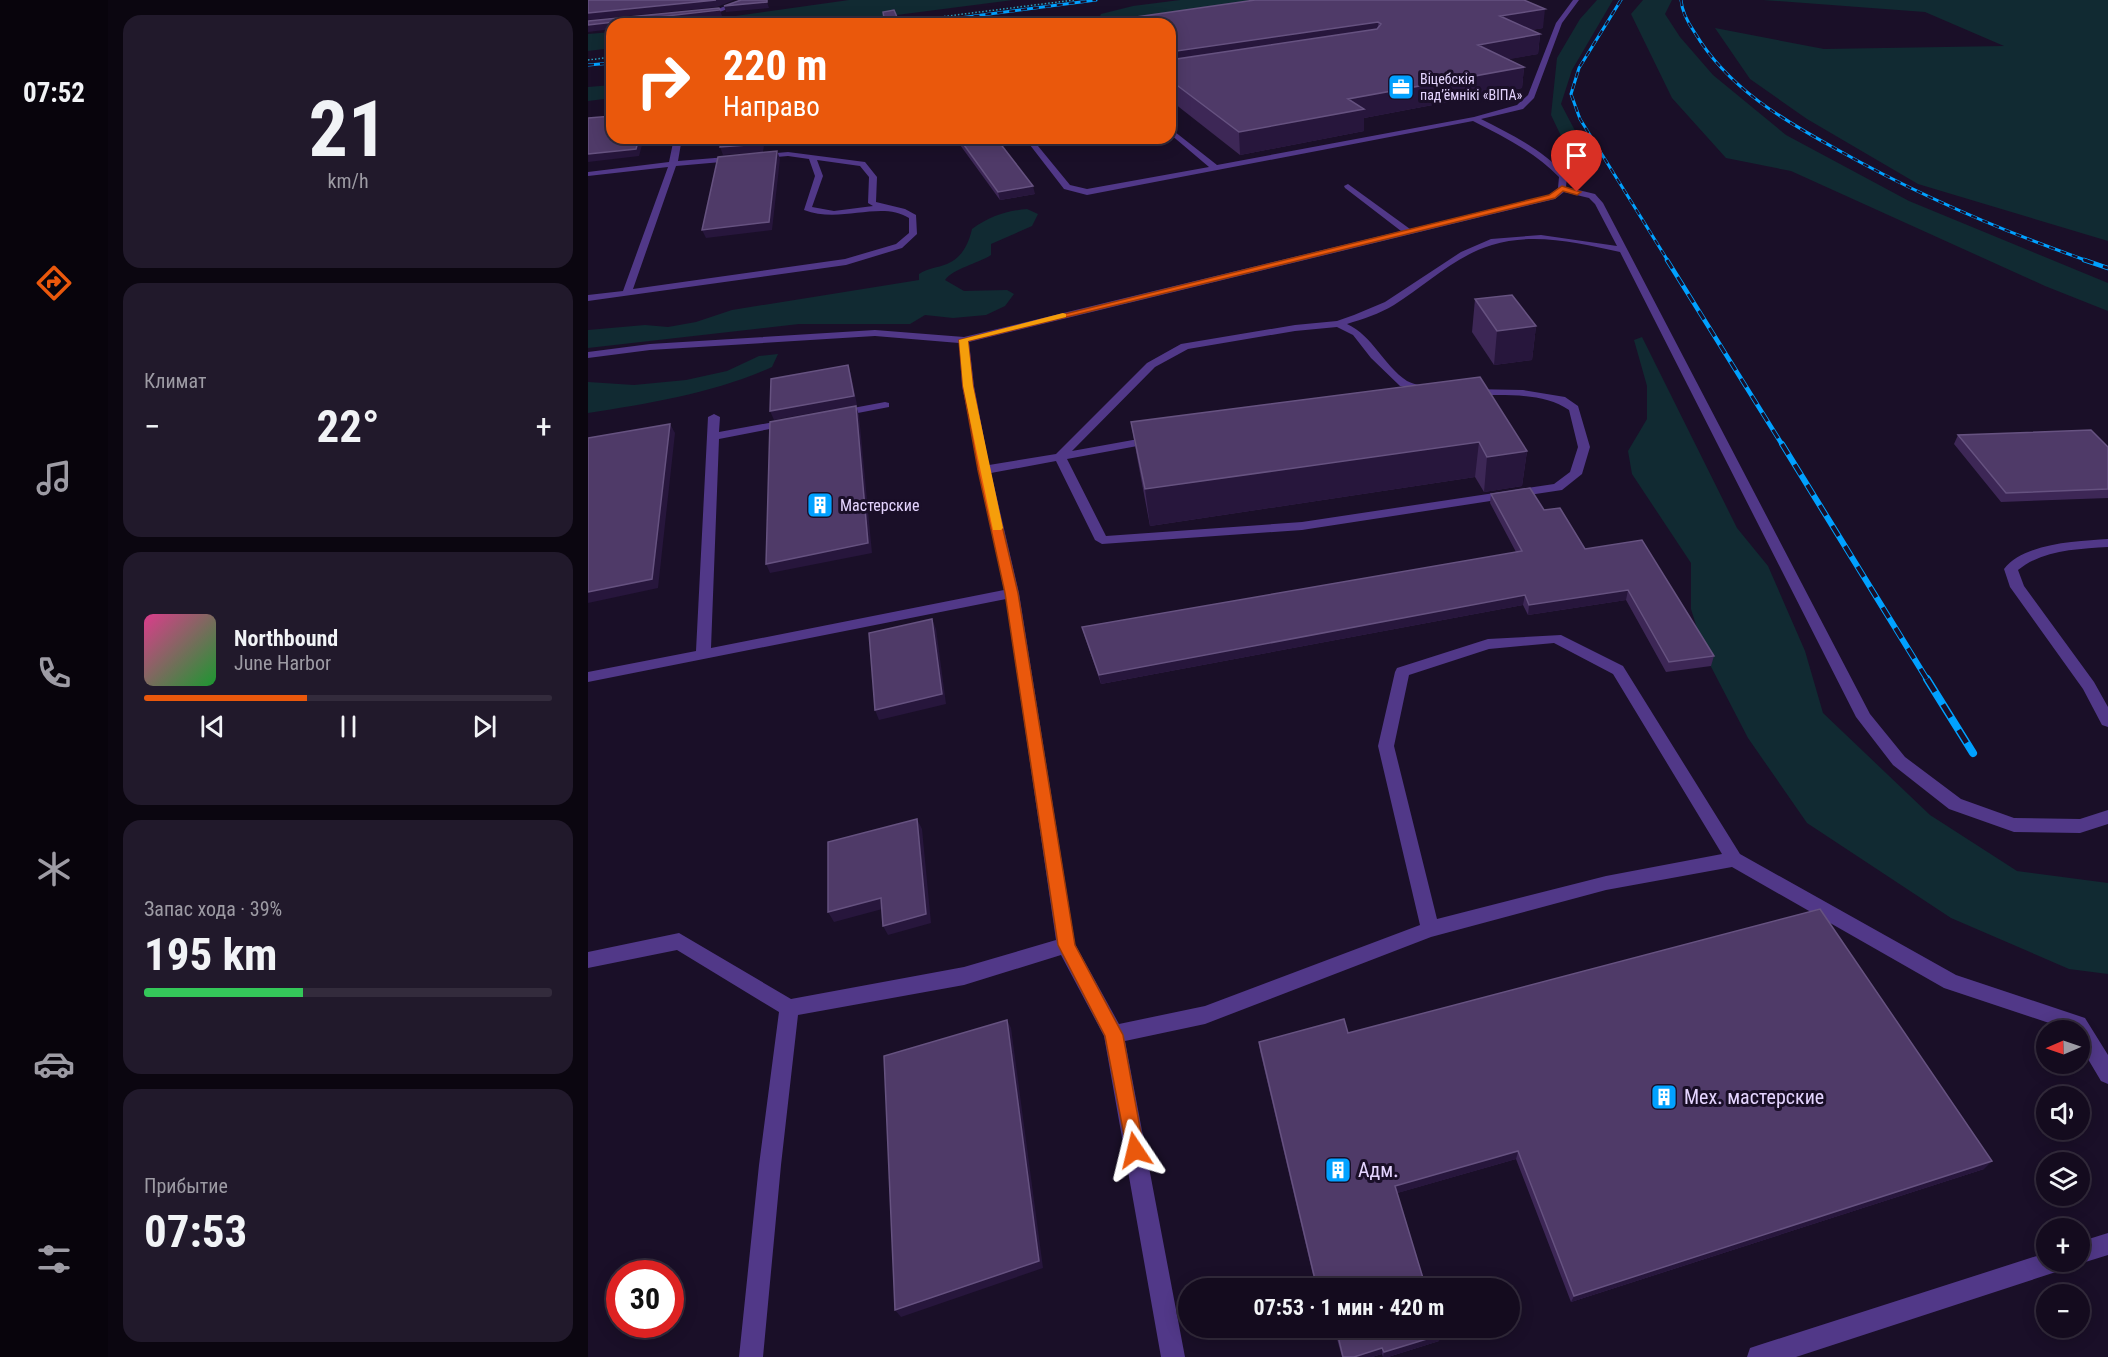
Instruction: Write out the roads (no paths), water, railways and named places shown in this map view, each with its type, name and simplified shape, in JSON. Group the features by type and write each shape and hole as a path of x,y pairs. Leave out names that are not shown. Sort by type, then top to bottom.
{"street":[{"path":"695,14 719,11 743,1 755,0"},
{"path":"1035,144 1067,187 1087,192 1474,119 1520,107 1532,96 1559,23 1576,0"},
{"path":"588,355 650,347 875,333 964,340 1552,197 1562,189 1563,177 1550,161 1531,148 1474,119"},
{"path":"1176,135 1217,169"},
{"path":"627,294 673,164 677,144"},
{"path":"588,174 788,154 862,164 871,171 874,184 872,203 882,208"},
{"path":"588,298 846,262 899,246 913,234 914,217 902,208 835,213 816,212 807,208 819,176 812,158"},
{"path":"1348,186 1407,231"},
{"path":"1562,189 1592,196 1599,203 1864,717 1899,760 1955,804 2014,825 2080,826 2108,818"},
{"path":"1060,458 1151,364 1185,346 1295,328 1338,324 1388,305 1448,264 1492,242 1544,238 1580,241 1623,250"},
{"path":"1338,324 1357,333 1375,357 1404,384 1438,391"},
{"path":"964,340 968,386 984,470 1012,593 1066,945 1114,1035 1173,1357"},
{"path":"1060,458 1102,540 1302,526 1558,488 1576,474 1584,447 1574,408 1562,399 1523,393 1460,392"},
{"path":"828,416 885,405"},
{"path":"703,654 714,417"},
{"path":"713,437 805,420"},
{"path":"984,470 1163,439"},
{"path":"2108,543 2076,545 2027,556 2011,569 2017,586 2089,686 2108,721"},
{"path":"588,677 1012,593"},
{"path":"1430,929 1386,746 1402,672 1488,644 1556,638 1618,670 1734,859 1951,982 2078,1024 2108,1074"},
{"path":"1114,1035 1204,1015 1430,929 1606,883 1734,859"},
{"path":"588,960 679,941 789,1008 964,976 1066,945"},
{"path":"752,1357 770,1165 789,1008"},
{"path":"2090,1250 2108,1244"},
{"path":"1759,1357 2036,1268"}],"railway":[{"path":"960,18 1096,0"},
{"path":"1621,0 1579,68 1571,94 1580,119 1668,261"},
{"path":"1681,0 1688,21 1708,53 1740,86 1777,114 1817,139 1930,197 1992,225 2088,261"},
{"path":"588,65 606,64"},
{"path":"1667,260 1783,446"},
{"path":"2084,260 2108,268"},
{"path":"1782,444 1928,681"},
{"path":"1927,679 1973,753"}],"place":[{"name":"Віцебскія падʼёмнікі «ВІПА»","path":"1401,87"},
{"name":"Мастерские","path":"820,505"},
{"name":"Мех. мастерские","path":"1664,1097"},
{"name":"Адм.","path":"1338,1170"}]}
